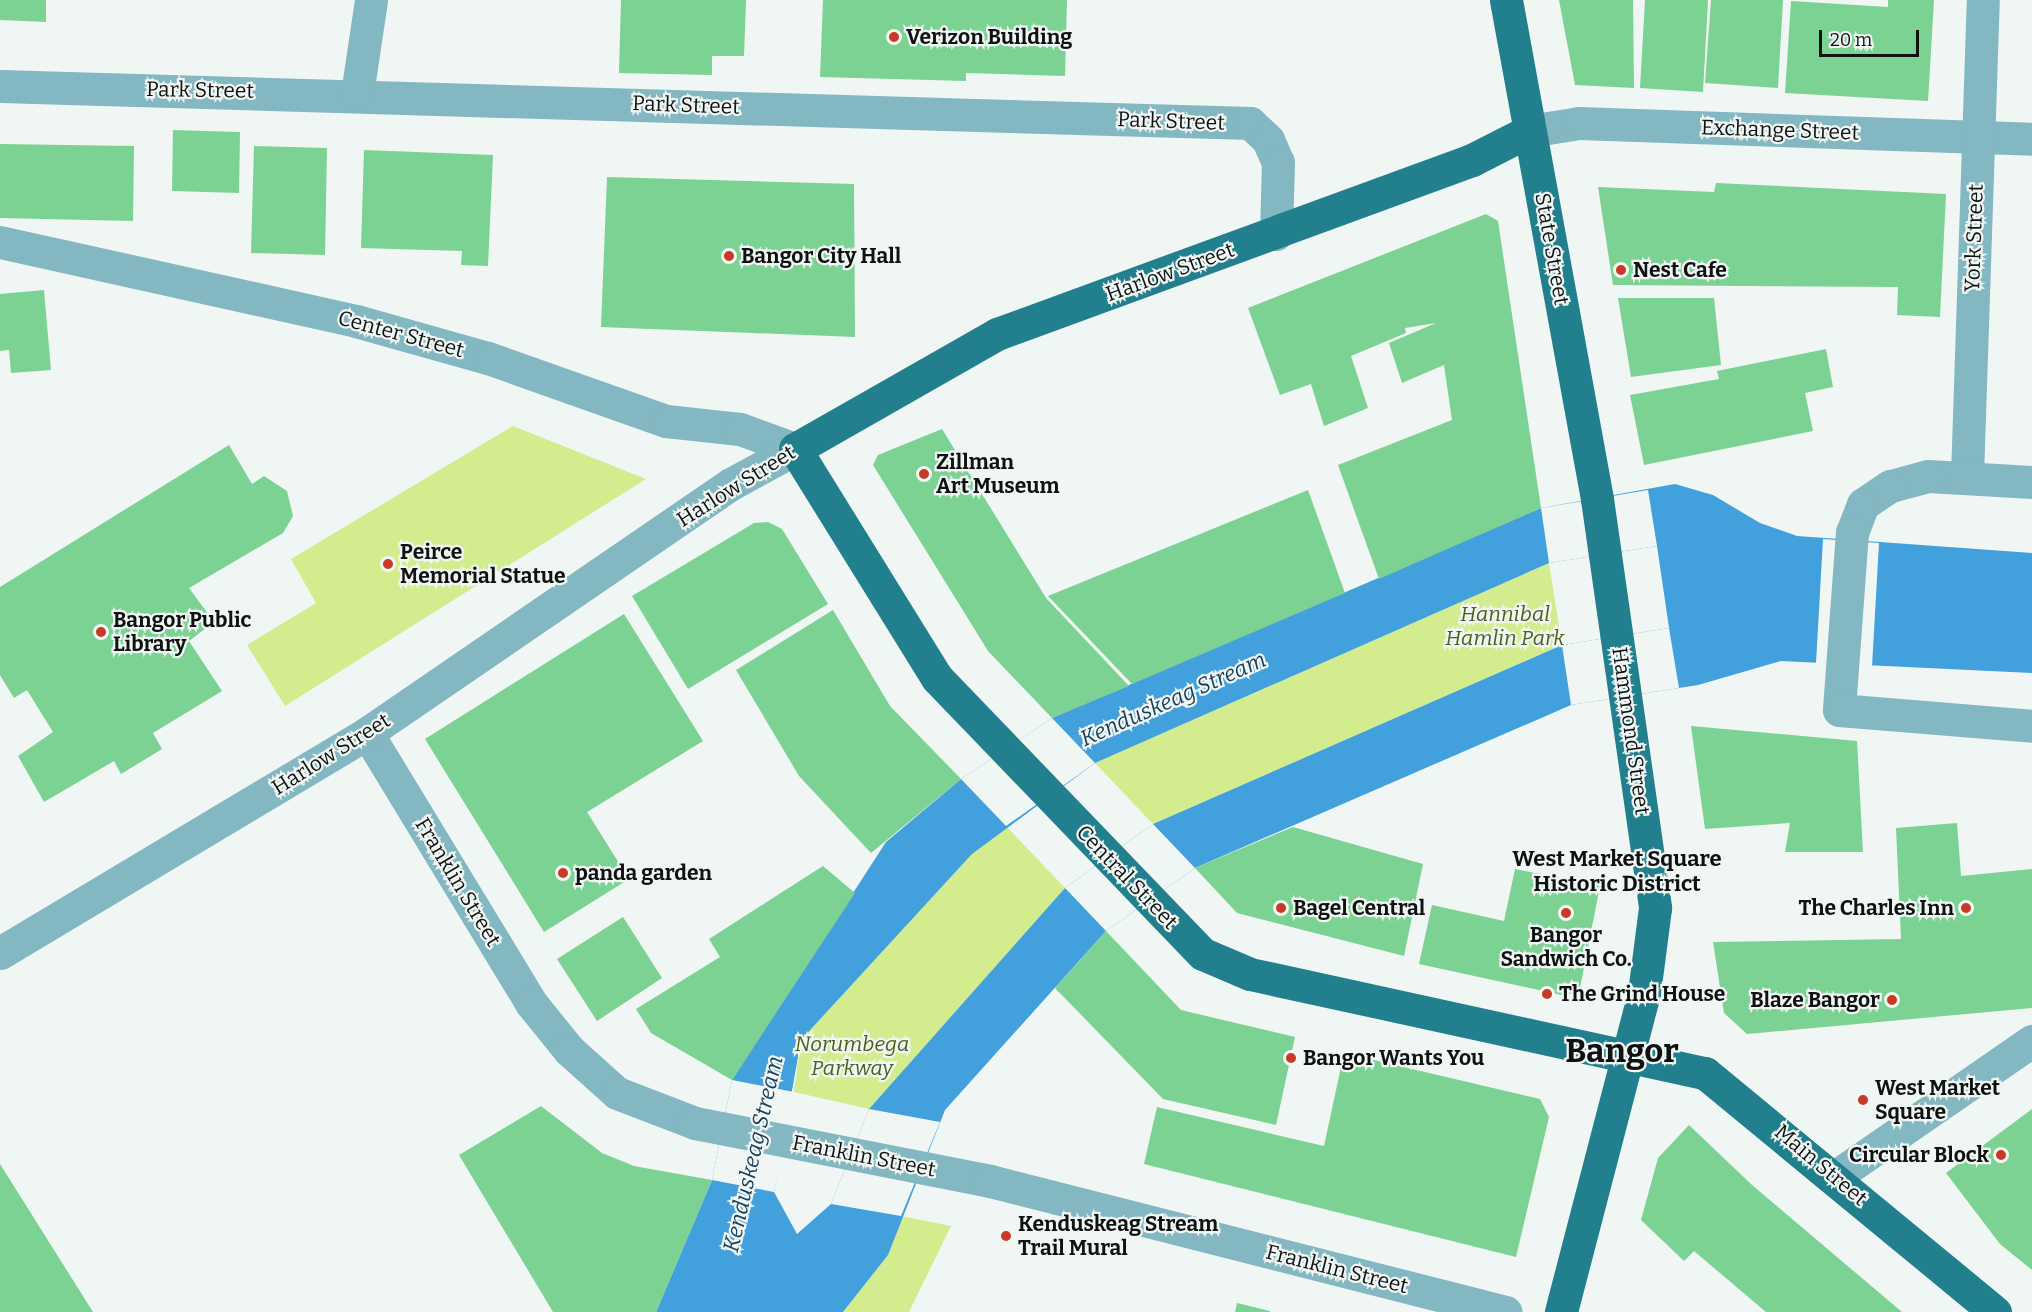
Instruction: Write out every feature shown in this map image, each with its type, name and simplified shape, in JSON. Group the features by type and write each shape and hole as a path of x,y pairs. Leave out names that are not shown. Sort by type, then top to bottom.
{"main road":[{"name":"State Street","path":"1506,0 1597,499"},
{"name":"Harlow Street","path":"795,449 997,334 1276,234 1472,160 1529,131"},
{"name":"Central Street","path":"795,449 924,662 1005,750 1203,954 1233,969 1563,1047 1628,1057"},
{"name":"Hammond Street","path":"1561,1312 1628,1057 1651,958 1655,908 1597,499"},
{"name":"Main Street","path":"1628,1057 1683,1066 1714,1079 1836,1176 1995,1312"}],"street":[{"path":"357,94 371,0"},
{"name":"York Street","path":"1967,476 1983,0"},
{"name":"Park Street","path":"0,86 357,94 1250,123 1268,140 1278,162 1276,234"},
{"name":"Exchange Street","path":"1529,131 1580,123 2032,139"},
{"name":"Center Street","path":"0,242 356,321 488,358 666,421 740,429 795,449"},
{"name":"Harlow Street","path":"0,953 368,733 731,484 795,449"},
{"path":"2032,482 1967,476 1916,478 1879,491 1858,513 1851,541 1839,710 2032,726"},
{"name":"Franklin Street","path":"368,733 531,1003 568,1050 618,1093 676,1118 922,1167 1506,1312"},
{"path":"1836,1176 2032,1041"}],"green space":[{"path":"513,426 646,479 285,706 247,645 316,603 291,559"},
{"name":"Hannibal Hamlin Park","path":"1549,563 1562,645 1153,824 1095,763"},
{"name":"Norumbega Parkway","path":"1006,826 1065,888 869,1109 794,1092 801,1040 972,854"},
{"path":"901,1216 951,1226 909,1312 843,1312 888,1255"}],"water":[{"name":"Kenduskeag Stream","path":"1675,484 1713,495 1760,523 1797,536 2032,553 2032,673 1781,661 1698,685 1571,705 1195,868 1106,931 945,1110 888,1255 843,1312 656,1312 712,1180 732,1080 886,842 961,779 1052,718 1541,508","holes":["1657,546 1669,628 1562,645 1153,824 1065,888 869,1109 831,1204 797,1234 774,1192 801,1040 972,854 1095,763 1549,563"]}],"pier":[{"path":"1648,490 1657,546 1549,563 1541,508"},
{"path":"1823,539 1879,543 1872,666 1816,663"},
{"path":"1669,628 1679,688 1571,705 1562,645"},
{"path":"1052,718 1095,763 1006,826 961,779"},
{"path":"1153,824 1195,868 1106,931 1065,888"},
{"path":"732,1080 794,1092 774,1192 712,1180"},
{"path":"869,1109 940,1122 901,1216 831,1204"}],"building":[{"path":"0,0 46,0 46,22 0,20"},
{"path":"621,0 746,0 744,56 712,56 712,75 619,73"},
{"name":"Verizon Building","path":"823,0 1067,0 1065,76 966,73 966,81 820,77"},
{"path":"1559,0 1633,0 1634,88 1575,85"},
{"path":"1645,0 1708,0 1703,92 1640,88"},
{"path":"1711,0 1783,0 1778,88 1705,83"},
{"path":"1888,0 1934,0 1928,101 1785,93 1791,1 1888,7"},
{"path":"173,130 240,132 239,193 172,191"},
{"path":"0,144 134,146 133,221 0,218"},
{"path":"254,146 327,148 325,255 251,253"},
{"path":"364,150 493,155 488,266 461,265 462,251 361,248"},
{"name":"Bangor City Hall","path":"607,177 854,184 855,337 601,327"},
{"path":"1716,183 1946,194 1940,317 1897,315 1898,287 1613,285 1598,187 1714,192"},
{"path":"1486,214 1498,221 1541,508 1379,579 1338,465 1452,420 1444,365 1402,383 1389,343 1436,323 1405,328 1406,333 1351,356 1368,408 1324,426 1311,384 1280,395 1248,308"},
{"path":"44,290 51,370 11,373 9,350 0,351 0,294"},
{"path":"1618,298 1714,298 1721,365 1631,377"},
{"path":"1826,349 1833,387 1805,393 1813,431 1644,465 1630,395 1719,379 1717,371"},
{"path":"942,429 1046,598 1129,686 1052,718 988,651 873,465 878,455"},
{"name":"Bangor Public Library","path":"229,445 252,484 264,476 287,491 293,516 283,533 189,588 214,622 189,641 222,691 153,733 162,749 121,774 114,761 44,802 18,756 53,732 27,690 14,698 0,675 0,587"},
{"path":"1308,490 1345,593 1132,684 1048,596"},
{"path":"768,522 782,529 828,604 688,689 632,596 754,523"},
{"path":"833,610 890,706 961,779 871,853 799,776 736,670"},
{"path":"624,614 703,741 587,812 629,879 544,932 425,739"},
{"path":"1691,726 1857,741 1863,852 1785,852 1790,823 1705,829"},
{"name":"The Charles Inn","path":"1957,823 1961,876 2032,869 2032,1008 1747,1034 1724,1013 1713,942 1901,939 1896,828"},
{"path":"1293,827 1423,864 1404,956 1237,913 1195,868"},
{"path":"823,866 855,893 732,1080 651,1033 636,1009 720,957 709,939"},
{"path":"1515,869 1600,886 1580,988 1566,996 1419,964 1432,905 1504,921"},
{"path":"623,917 662,978 597,1021 557,959"},
{"path":"1106,931 1181,1010 1295,1037 1276,1125 1163,1099 1055,988"},
{"path":"1344,1053 1540,1099 1549,1117 1516,1257 1144,1164 1157,1107 1324,1146"},
{"path":"541,1106 602,1153 634,1166 712,1180 656,1312 553,1312 459,1155"},
{"path":"2032,1109 2032,1270 2000,1244 1946,1173"},
{"path":"1689,1125 1752,1185 1902,1312 1766,1312 1694,1251 1684,1261 1641,1220 1658,1158"},
{"path":"0,1164 93,1312 0,1312"},
{"path":"1237,1303 1270,1311 1270,1312 1235,1312"}],"place":[{"name":"Verizon Building","path":"894,37"},
{"name":"Bangor City Hall","path":"729,256"},
{"name":"Nest Cafe","path":"1621,270"},
{"name":"Zillman Art Museum","path":"924,474"},
{"name":"Peirce Memorial Statue","path":"388,564"},
{"name":"Bangor Public Library","path":"101,632"},
{"name":"panda garden","path":"563,873"},
{"name":"Bagel Central","path":"1281,908"},
{"name":"The Charles Inn","path":"1966,908"},
{"name":"Bangor Sandwich Co.","path":"1566,913"},
{"name":"The Grind House","path":"1547,994"},
{"name":"Blaze Bangor","path":"1892,1000"},
{"name":"Bangor Wants You","path":"1291,1058"},
{"name":"West Market Square","path":"1863,1100"},
{"name":"Circular Block","path":"2001,1155"},
{"name":"Kenduskeag Stream Trail Mural","path":"1006,1236"}],"district":[{"name":"West Market Square Historic District","path":"1617,870"},
{"name":"Bangor","path":"1622,1052"}]}
